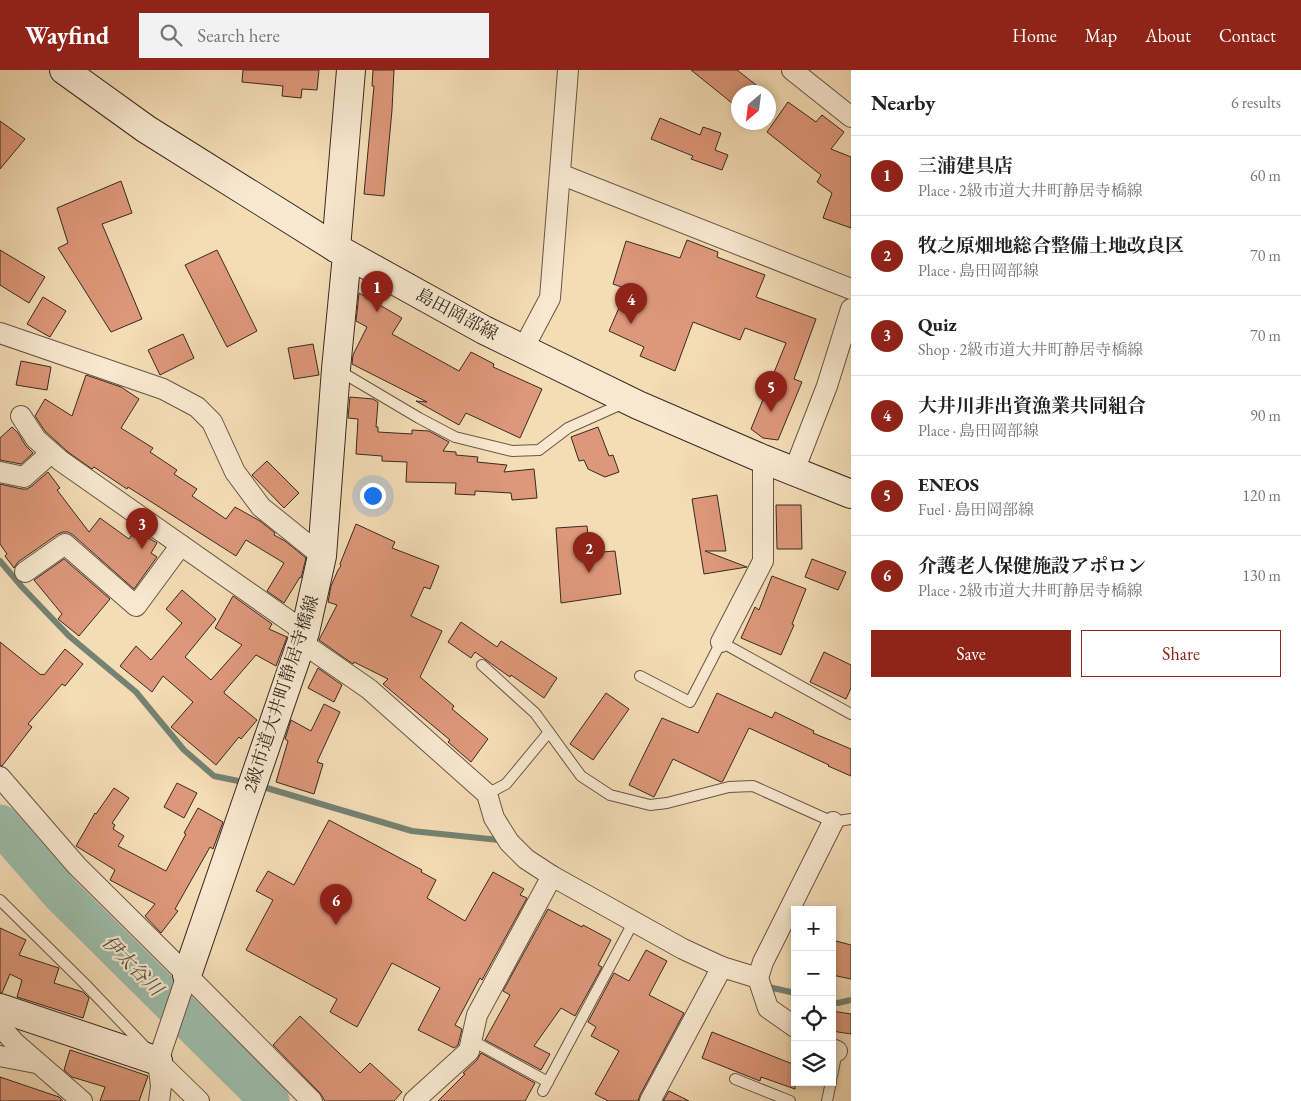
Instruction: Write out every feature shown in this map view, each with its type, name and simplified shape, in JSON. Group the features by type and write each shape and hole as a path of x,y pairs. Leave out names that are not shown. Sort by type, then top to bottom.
{"street":[{"name":"島田岡部線","path":"64,70 146,129 341,251 476,325 630,401 763,460 851,494"},
{"name":"2級市道大井町静居寺橋線","path":"186,980 303,637 322,556 336,369 351,70"},
{"path":"523,349 550,298 568,70"},
{"path":"792,70 851,117"},
{"path":"560,174 851,289"},
{"path":"794,471 827,386 851,309"},
{"path":"0,333 164,390 196,407 212,422 234,472 261,507 322,556"},
{"path":"21,416 36,439 61,462 181,545 369,689 487,794 494,818 508,842 526,859 552,876 683,949 722,967 758,978"},
{"path":"0,472 24,477 51,453"},
{"path":"721,642 763,561 763,460"},
{"path":"25,572 66,544 136,606 181,545"},
{"path":"0,777 77,866 186,980 312,1101"},
{"path":"791,1024 768,1008 758,978 763,962 842,821"},
{"path":"414,1101 469,1051 477,1015 552,876"},
{"path":"650,1101 722,967"},
{"path":"159,1101 161,1086 159,1057 186,980"},
{"path":"0,1008 159,1057 186,1093 199,1101"},
{"path":"0,1026 15,1043 82,1101"},
{"path":"0,1056 38,1063"}],"lane":[{"path":"336,369 455,437 512,451 539,450 568,428 630,401"},
{"path":"640,676 690,702 721,642 851,714"},
{"path":"482,665 535,713 581,776 610,796 650,805 667,803 730,787 753,786 842,821"},
{"path":"487,794 506,784 549,732"},
{"path":"0,900 159,1057"},
{"path":"471,1040 546,1086 634,921"},
{"path":"735,1079 790,1101"},
{"path":"827,1101 830,1086"}],"building":[{"path":"243,70 319,70 317,90 302,89 301,98 282,96 283,86 242,82"},
{"path":"373,70 394,70 384,196 364,194 374,86 372,86"},
{"path":"691,70 737,70 756,85 731,85 731,102"},
{"path":"788,102 816,122 822,115 844,132 831,149 851,157 851,228 823,218 832,193 817,182 821,175 767,132 768,130 776,130 776,119"},
{"path":"660,118 700,135 703,127 721,133 715,150 728,155 722,170 691,159 693,156 651,139"},
{"path":"0,121 25,139 0,169"},
{"path":"121,181 132,213 102,224 142,319 111,332 58,248 68,243 57,208"},
{"path":"687,240 718,252 717,257 765,275 756,297 816,319 794,379 802,382 778,440 763,438 751,429 786,343 745,328 740,340 693,322 675,371 640,356 644,347 609,331 627,289 613,284 626,241 680,258"},
{"path":"0,250 45,277 29,303 0,285"},
{"path":"217,250 257,331 227,347 185,265"},
{"path":"359,293 402,318 392,334 459,371 471,352 494,364 493,367 542,389 520,438 466,413 459,425 416,401 427,402 352,364 353,355 367,327 356,321"},
{"path":"43,297 66,311 50,337 27,324"},
{"path":"183,334 194,358 160,375 148,350"},
{"path":"313,344 319,375 294,379 288,348"},
{"path":"21,361 51,367 47,390 16,385"},
{"path":"86,375 121,387 139,399 121,428 153,448 150,452 177,470 174,474 197,489 192,496 226,519 235,507 260,521 275,533 274,535 285,541 306,558 301,578 284,603 267,591 284,563 246,540 236,556 128,487 127,489 94,467 92,469 68,452 45,431 35,416 45,399 72,416"},
{"path":"350,397 373,399 378,402 376,427 378,427 378,432 412,434 412,430 429,431 449,442 443,451 456,452 456,455 478,457 477,462 507,465 504,472 534,469 537,498 512,500 511,493 475,491 475,495 455,494 456,483 406,482 407,462 382,461 382,456 356,454 358,419 348,418"},
{"path":"12,427 33,453 21,464 0,460 0,438"},
{"path":"598,427 609,456 613,455 619,472 605,477 588,469 584,460 579,461 571,437"},
{"path":"267,461 299,493 284,508 252,475"},
{"path":"48,472 60,488 57,490 89,532 100,518 129,539 135,530 157,543 151,553 157,557 134,589 68,532 58,534 18,562 14,568 5,556 7,554 0,544 0,484 27,489"},
{"path":"717,495 726,551 705,551 747,567 704,574 692,499"},
{"path":"776,505 801,505 802,549 777,549"},
{"path":"356,524 395,542 392,548 439,566 430,589 424,587 411,616 442,631 420,677 454,706 452,709 488,739 471,762 448,742 450,740 383,684 388,679 354,662 353,664 319,640 337,605 328,602 331,586 341,566 340,564"},
{"path":"587,526 590,553 615,551 621,594 561,603 556,528"},
{"path":"64,559 110,599 79,636 58,619 62,614 34,580"},
{"path":"812,559 846,572 838,590 805,577"},
{"path":"772,576 806,589 792,624 794,625 781,655 741,638 755,607 759,610"},
{"path":"182,590 216,619 185,657 211,680 242,645 215,628 233,596 272,624 269,629 287,637 276,666 256,655 224,692 257,720 241,739 239,737 216,765 171,727 193,702 163,676 152,692 120,666 136,646 151,660 182,623 166,609"},
{"path":"461,622 497,647 501,641 557,678 544,698 475,652 471,658 448,642"},
{"path":"0,642 41,675 44,675 65,649 83,664 65,686 62,684 28,724 32,727 2,766 0,765"},
{"path":"824,652 851,665 851,688 846,699 810,682"},
{"path":"318,668 342,685 334,702 308,688"},
{"path":"606,693 629,709 593,760 570,744"},
{"path":"717,693 772,718 775,712 814,731 813,733 851,749 851,776 749,728 721,782 673,759 654,797 629,785 662,718 698,733"},
{"path":"324,704 340,712 317,762 323,764 314,794 276,782 288,741 285,739 291,720 311,731"},
{"path":"177,783 197,793 184,818 164,807"},
{"path":"114,788 129,798 112,823 115,825 113,829 124,836 118,846 166,871 198,808 223,822 213,849 210,847 175,909 178,911 161,933 145,916 155,904 110,880 115,870 76,846 95,813"},
{"path":"329,820 422,870 421,872 436,880 427,898 465,921 493,872 524,889 520,895 527,898 455,1025 462,1029 458,1045 454,1048 418,1030 440,988 392,963 357,1027 330,1012 337,999 246,950 273,900 256,891 268,871 294,885"},
{"path":"548,909 611,940 598,965 602,967 575,1016 561,1008 534,1046 550,1054 541,1070 485,1040 510,995 503,991"},
{"path":"0,928 26,940 19,955 59,968 54,983 83,992 89,998 83,1018 17,997 22,980 10,974 2,993 0,993"},
{"path":"836,941 851,945 851,979 836,976"},
{"path":"646,950 667,961 649,995 684,1013 638,1101 608,1101 595,1094 619,1051 591,1036 596,1027 588,1022 614,973 629,981"},
{"path":"836,1012 851,1014 851,1034 836,1032"},
{"path":"300,1016 360,1073 370,1063 402,1092 394,1101 325,1101 320,1093 273,1045"},
{"path":"712,1032 791,1063 791,1086 795,1086 795,1089 761,1077 760,1081 702,1058"},
{"path":"70,1050 148,1076 139,1101 100,1101 105,1087 72,1077 64,1070"},
{"path":"481,1053 535,1083 525,1101 438,1101 465,1074 463,1073 477,1060"},
{"path":"0,1077 59,1097 62,1101 0,1101"},
{"path":"669,1091 689,1101 663,1101"}],"waterway":[{"path":"0,561 69,636 136,692 184,750 214,776 248,783"},
{"path":"260,786 412,831 499,840 502,843"},
{"name":"伊太谷川","path":"0,824 61,894 270,1101"},
{"path":"764,986 791,992"},
{"path":"836,1003 851,1000"}],"place":[{"name":"三浦建具店","path":"377,312"},
{"name":"大井川非出資漁業共同組合","path":"631,324"},
{"name":"ENEOS","path":"771,412"},
{"name":"Quiz","path":"142,549"},
{"name":"牧之原畑地総合整備土地改良区","path":"589,573"},
{"name":"介護老人保健施設アポロン","path":"336,925"}]}
